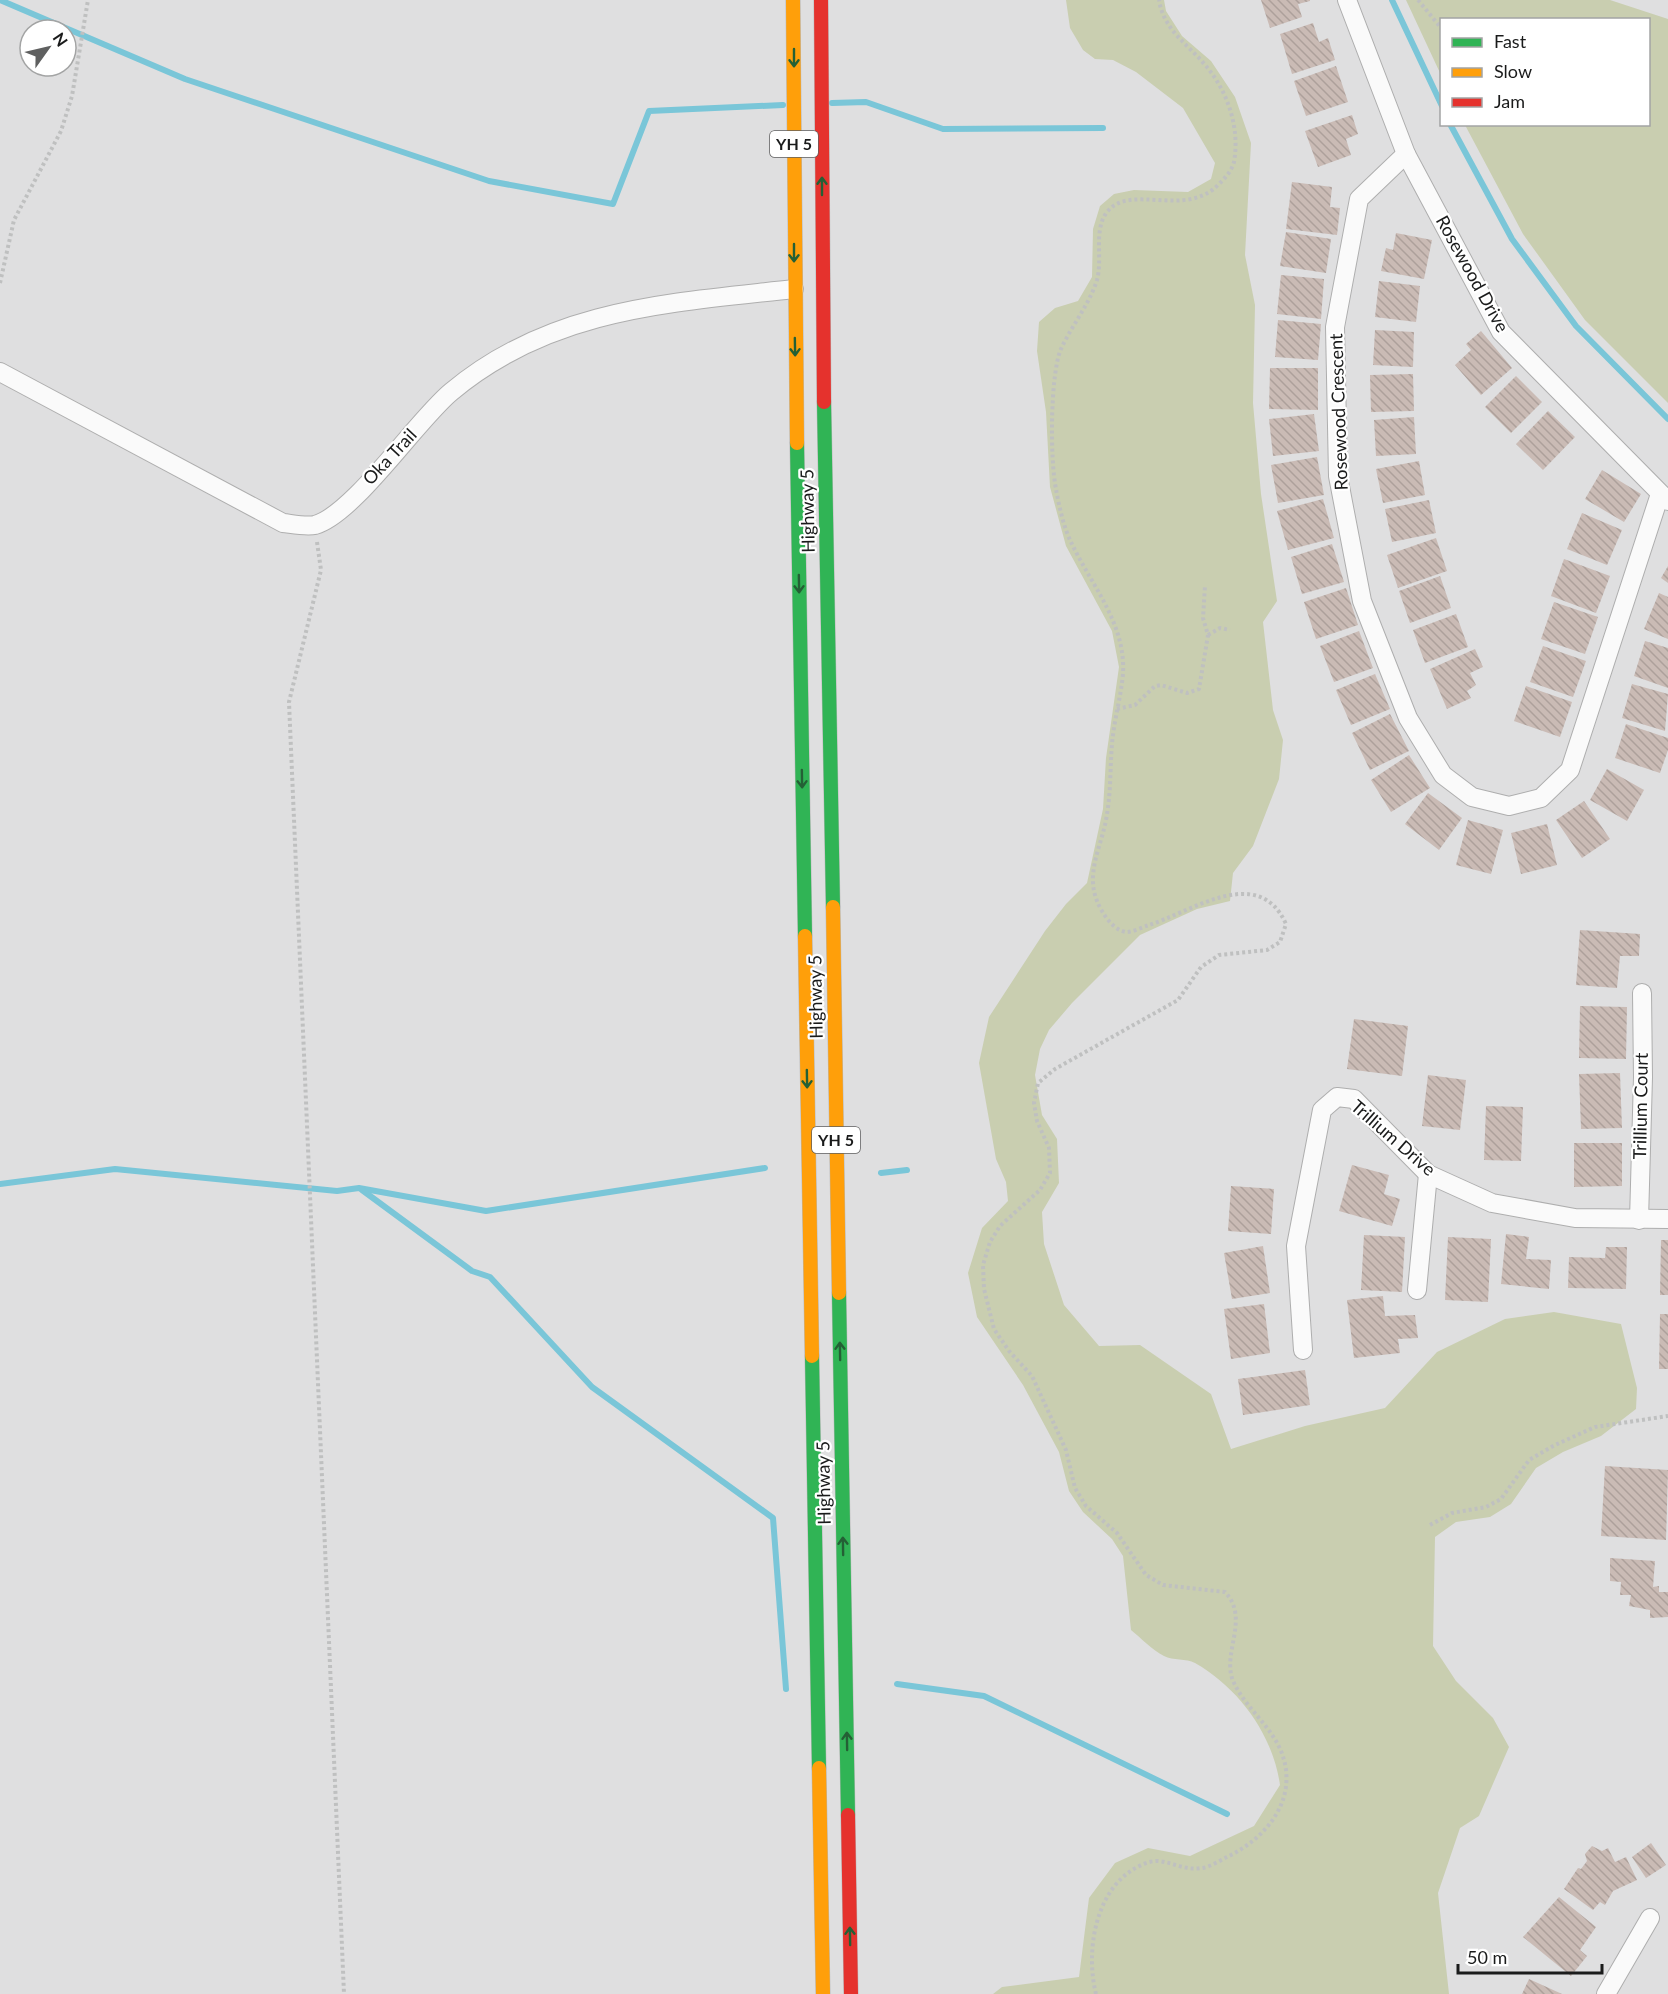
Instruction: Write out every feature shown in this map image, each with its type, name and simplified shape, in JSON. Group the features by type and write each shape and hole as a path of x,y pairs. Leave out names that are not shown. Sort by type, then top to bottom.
{"highway":[{"name":"Highway 5","path":"793,0 794,289 823,1994"},
{"name":"Highway 5","path":"821,0 822,287 851,1994"}],"street":[{"name":"Rosewood Drive","path":"1347,0 1406,154 1501,332 1664,498"},
{"name":"Rosewood Crescent","path":"1406,154 1359,199 1335,327 1338,476 1362,602 1408,718 1443,775 1472,797 1509,806 1541,798 1570,770 1664,498"},
{"name":"Oka Trail","path":"315,525 343,508 451,392 510,351 573,323 648,305 794,289"},
{"path":"0,372 283,523 315,525"},
{"name":"Trillium Court","path":"1639,1220 1643,1077 1642,993"},
{"name":"Trillium Drive","path":"1303,1350 1296,1246 1322,1110 1337,1097 1354,1100 1428,1174 1492,1203 1575,1218 1668,1219"},
{"path":"1417,1290 1428,1174"},
{"path":"1606,1994 1650,1918"}],"path":[{"path":"0,283 14,220 61,131 72,96 88,0"},
{"path":"1096,1994 1093,1983 1094,1936 1104,1900 1118,1880 1138,1866 1147,1863 1157,1861 1188,1869 1204,1868 1242,1850 1262,1835 1273,1821 1283,1801 1285,1771 1281,1752 1270,1731 1233,1681 1232,1655 1236,1623 1234,1602 1225,1592 1164,1585 1146,1575 1118,1533 1086,1506 1075,1488 1066,1450 1032,1376 1009,1351 994,1329 984,1289 983,1265 990,1242 1000,1226 1040,1190 1050,1173 1049,1148 1038,1121 1034,1102 1038,1083 1055,1069 1178,1000 1201,967 1219,955 1267,950 1280,942 1286,924 1279,909 1261,896 1232,894 1193,906 1156,923 1128,932 1116,927 1104,915 1096,898 1091,878 1107,816 1117,710 1123,673 1122,645 1102,597 1071,543 1055,488 1055,382 1060,351 1083,311 1097,280 1100,229 1107,212 1117,204 1135,199 1167,202 1190,200 1212,192 1234,165 1234,130 1227,96 1206,65 1177,38 1161,13 1159,0"},
{"path":"1418,0 1440,27"},
{"path":"315,525 321,570 289,702 344,1994"},
{"path":"1117,710 1135,705 1155,686 1161,685 1187,693 1199,689 1208,635 1203,618 1205,586"},
{"path":"1208,635 1220,628 1230,630"},
{"path":"1430,1525 1452,1513 1486,1507 1501,1499 1529,1460 1555,1445 1595,1427 1668,1416"}],"green space":[{"path":"1066,0 1164,0 1166,11 1182,36 1211,61 1235,97 1251,143 1245,255 1255,305 1253,403 1261,494 1277,601 1263,622 1273,710 1283,740 1279,779 1253,846 1233,873 1230,901 1197,909 1140,935 1072,1003 1049,1030 1040,1049 1035,1075 1042,1115 1057,1139 1059,1183 1042,1212 1044,1244 1064,1305 1099,1346 1140,1345 1211,1394 1231,1449 1305,1426 1385,1408 1437,1352 1505,1319 1554,1312 1621,1324 1637,1388 1636,1409 1601,1436 1563,1452 1536,1468 1511,1504 1490,1517 1456,1522 1435,1537 1433,1646 1456,1681 1493,1718 1509,1747 1479,1816 1460,1828 1438,1893 1449,1994 993,1994 1002,1987 1079,1977 1089,1898 1115,1863 1148,1848 1190,1856 1254,1826 1280,1785 1270,1748 1262,1731 1239,1699 1211,1673 1188,1660 1164,1656 1131,1630 1123,1556 1112,1539 1083,1512 1069,1491 1059,1452 1023,1385 977,1317 968,1273 982,1228 1008,1201 1006,1182 996,1159 979,1063 989,1017 1045,931 1066,904 1087,883 1103,809 1106,758 1119,667 1112,631 1066,546 1050,487 1046,412 1037,351 1039,322 1055,308 1078,301 1092,277 1093,229 1100,206 1114,194 1134,190 1188,192 1211,179 1215,163 1183,108 1136,72 1113,60 1095,59 1083,50 1070,28"},
{"path":"1406,0 1610,0 1668,19 1668,403 1585,320 1523,234 1466,126 1650,126 1650,18 1440,18 1440,73"}],"building":[{"path":"1261,0 1310,1 1298,4 1302,17 1270,28"},
{"path":"1313,23 1319,42 1328,38 1335,60 1292,74 1280,34"},
{"path":"1336,66 1348,102 1306,116 1294,81"},
{"path":"1352,115 1358,134 1346,139 1351,155 1318,167 1305,131"},
{"path":"1292,182 1332,187 1330,207 1340,208 1337,235 1286,229"},
{"path":"1286,232 1331,239 1326,273 1280,266"},
{"path":"1396,233 1432,240 1424,279 1381,271 1386,248 1393,250"},
{"path":"1281,275 1324,279 1321,319 1277,314"},
{"path":"1379,281 1420,286 1416,322 1375,317"},
{"path":"1278,320 1321,324 1318,360 1275,357"},
{"path":"1375,330 1414,332 1413,367 1373,365"},
{"path":"1481,331 1512,368 1481,395 1455,365 1471,350 1466,344"},
{"path":"1270,368 1318,368 1318,410 1269,409"},
{"path":"1413,374 1414,411 1371,412 1370,375"},
{"path":"1516,376 1542,402 1511,433 1485,407"},
{"path":"1548,411 1575,437 1543,470 1516,444"},
{"path":"1314,414 1319,451 1273,456 1269,419"},
{"path":"1414,417 1416,454 1376,456 1374,420"},
{"path":"1317,457 1324,495 1278,503 1271,465"},
{"path":"1419,461 1425,495 1383,503 1376,469"},
{"path":"1602,470 1641,494 1624,522 1585,499"},
{"path":"1323,499 1334,538 1288,550 1277,511"},
{"path":"1429,500 1436,533 1392,542 1385,509"},
{"path":"1582,513 1622,530 1607,565 1567,549"},
{"path":"1436,538 1447,571 1398,588 1387,555"},
{"path":"1332,544 1344,582 1302,594 1291,557"},
{"path":"1564,559 1610,576 1596,613 1551,596"},
{"path":"1668,566 1668,583 1661,578"},
{"path":"1440,576 1451,608 1410,623 1399,591"},
{"path":"1346,588 1358,625 1316,639 1304,602"},
{"path":"1659,593 1668,597 1668,639 1644,629"},
{"path":"1554,602 1598,617 1585,654 1541,639"},
{"path":"1456,614 1468,647 1425,663 1413,630"},
{"path":"1359,631 1373,668 1334,682 1320,646"},
{"path":"1645,641 1668,648 1668,688 1634,676"},
{"path":"1543,646 1586,661 1573,697 1530,682"},
{"path":"1475,649 1483,667 1470,673 1476,685 1467,691 1471,698 1447,709 1430,669"},
{"path":"1375,674 1390,709 1351,725 1336,690"},
{"path":"1632,684 1668,694 1665,731 1622,718"},
{"path":"1526,686 1572,702 1560,737 1514,721"},
{"path":"1390,714 1409,751 1370,770 1352,733"},
{"path":"1626,724 1668,738 1668,750 1660,773 1615,758"},
{"path":"1409,755 1430,788 1391,812 1371,780"},
{"path":"1607,769 1644,790 1627,821 1590,800"},
{"path":"1428,793 1462,818 1439,850 1405,824"},
{"path":"1584,801 1610,839 1582,858 1556,820"},
{"path":"1468,820 1503,830 1491,874 1456,865"},
{"path":"1547,824 1557,865 1521,874 1511,833"},
{"path":"1580,930 1640,934 1639,956 1620,956 1617,988 1576,985"},
{"path":"1580,1006 1627,1007 1626,1059 1579,1058"},
{"path":"1354,1019 1408,1026 1402,1076 1347,1069"},
{"path":"1620,1073 1622,1128 1581,1129 1579,1074"},
{"path":"1428,1075 1466,1080 1460,1130 1422,1126"},
{"path":"1486,1106 1523,1107 1521,1161 1484,1160"},
{"path":"1574,1143 1622,1143 1622,1186 1574,1187"},
{"path":"1352,1165 1389,1175 1384,1194 1400,1199 1392,1226 1339,1211"},
{"path":"1231,1186 1274,1189 1271,1234 1228,1231"},
{"path":"1506,1234 1529,1237 1526,1259 1551,1260 1549,1289 1501,1284"},
{"path":"1364,1235 1405,1237 1402,1292 1361,1290"},
{"path":"1448,1237 1491,1239 1488,1302 1445,1300"},
{"path":"1661,1240 1668,1240 1668,1295 1660,1295"},
{"path":"1263,1246 1270,1293 1232,1299 1224,1253"},
{"path":"1606,1247 1627,1247 1626,1289 1568,1288 1569,1257 1605,1258"},
{"path":"1383,1296 1385,1316 1415,1315 1418,1338 1398,1339 1400,1353 1354,1358 1347,1300"},
{"path":"1264,1304 1270,1353 1231,1359 1224,1309"},
{"path":"1660,1314 1668,1314 1668,1369 1659,1369"},
{"path":"1305,1370 1310,1405 1243,1415 1238,1379"},
{"path":"1605,1466 1668,1470 1666,1540 1601,1536"},
{"path":"1610,1558 1655,1561 1653,1587 1659,1586 1659,1592 1668,1592 1668,1617 1650,1618 1650,1610 1629,1606 1631,1595 1620,1595 1621,1582 1610,1581"},
{"path":"1651,1843 1666,1865 1646,1878 1632,1857"},
{"path":"1592,1846 1602,1851 1608,1848 1615,1862 1626,1857 1637,1880 1613,1891 1605,1905 1600,1902 1593,1910 1564,1889 1578,1868 1581,1869 1587,1861 1585,1854"},
{"path":"1559,1897 1596,1927 1580,1950 1587,1956 1571,1976 1523,1937"},
{"path":"1529,1979 1562,1994 1522,1994"}],"waterway":[{"path":"0,0 185,79 489,181 613,204 649,111 783,105"},
{"path":"1392,0 1440,102"},
{"path":"832,103 866,102 943,129 1103,128"},
{"path":"1451,126 1512,239 1576,326 1668,419"},
{"path":"0,1184 115,1169 337,1191 359,1188 486,1211 765,1168"},
{"path":"881,1173 907,1170"},
{"path":"362,1190 472,1271 490,1277 592,1387 773,1518 786,1689"},
{"path":"897,1684 984,1696 1227,1814"}],"traffic: fast":[{"path":"824,402 833,907"},
{"path":"797,443 805,936"},
{"path":"839,1293 848,1815"},
{"path":"812,1356 819,1768"}],"traffic: slow":[{"path":"793,0 797,443"},
{"path":"833,907 839,1293"},
{"path":"805,936 812,1356"},
{"path":"819,1768 823,1994"}],"traffic: jam":[{"path":"821,0 824,402"},
{"path":"848,1815 851,1994"}]}
